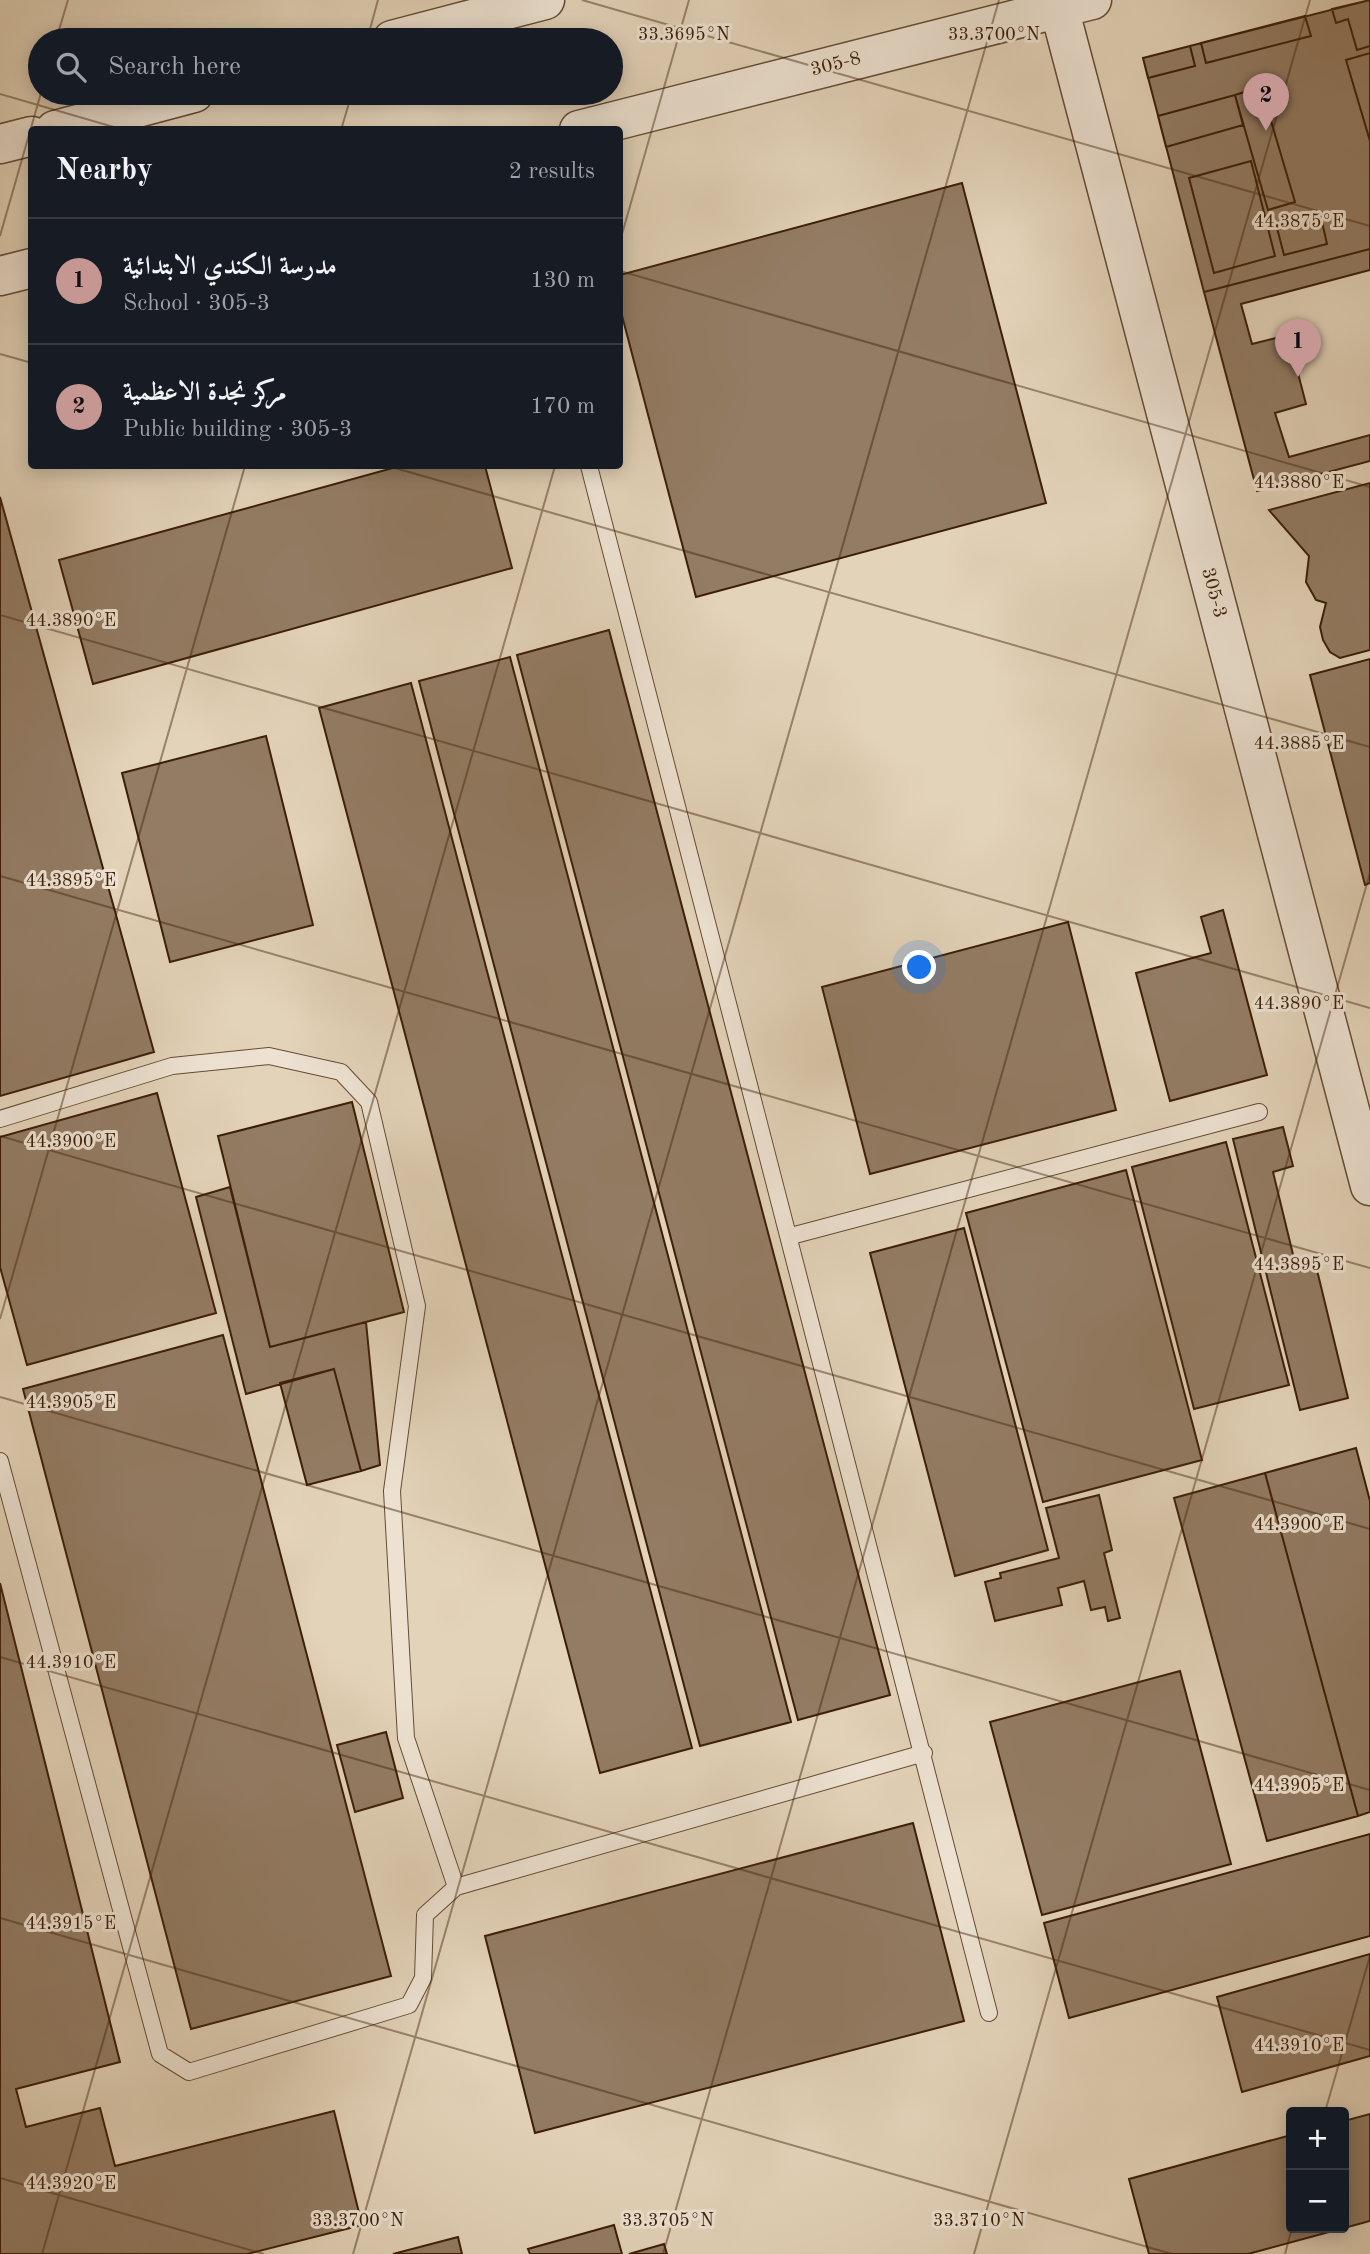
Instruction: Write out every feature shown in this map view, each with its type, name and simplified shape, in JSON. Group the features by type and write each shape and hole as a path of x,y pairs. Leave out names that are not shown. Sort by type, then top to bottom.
{"street":[{"path":"438,28 545,0"},
{"name":"305-8","path":"594,126 1069,3"},
{"name":"305-3","path":"1069,3 1370,1186"},
{"path":"70,126 149,105"},
{"path":"0,144 28,137"},
{"path":"0,276 28,269"}],"lane":[{"path":"590,469 791,1236 989,2013"},
{"path":"0,1119 172,1066 269,1056 341,1072 369,1102 417,1306 391,1491 406,1738 456,1887"},
{"path":"791,1236 1259,1112"},
{"path":"0,1461 160,2054 189,2072 409,2005 423,1978 425,1915 456,1887 924,1754"}],"building":[{"path":"1370,0 1370,249 1204,292 1143,58"},
{"path":"1370,0 1370,46 1357,50 1348,19 1336,23 1332,9"},
{"path":"1305,16 1311,36 1206,63 1201,43"},
{"path":"1190,46 1195,66 1148,78 1143,58"},
{"path":"1370,53 1370,141 1346,60"},
{"path":"1261,87 1295,202 1268,210 1235,95"},
{"path":"1235,95 1243,125 1166,147 1158,116"},
{"path":"1251,161 1275,256 1214,273 1189,178"},
{"path":"962,183 1046,503 696,597 623,319 623,274"},
{"path":"1320,213 1327,244 1284,255 1276,224"},
{"path":"1370,249 1370,270 1241,304 1252,344 1288,335 1306,404 1275,413 1289,457 1370,435 1370,461 1257,491 1204,292"},
{"path":"389,469 486,469 512,568 93,684 59,560"},
{"path":"1370,483 1370,650 1340,658 1330,652 1323,640 1320,627 1326,603 1316,600 1306,582 1309,556 1269,510"},
{"path":"0,497 154,1052 0,1096"},
{"path":"609,630 890,1695 798,1720 517,655"},
{"path":"510,657 791,1722 700,1746 419,681"},
{"path":"1370,659 1370,883 1365,885 1310,675"},
{"path":"411,683 692,1748 600,1773 319,708"},
{"path":"266,736 313,925 170,962 122,773"},
{"path":"1223,910 1267,1075 1170,1101 1136,973 1211,953 1201,917"},
{"path":"1068,922 1116,1110 870,1174 822,987"},
{"path":"157,1093 216,1313 27,1365 0,1267 0,1137"},
{"path":"352,1102 404,1312 270,1347 218,1136"},
{"path":"1283,1127 1293,1166 1273,1172 1297,1271 1316,1266 1348,1398 1300,1410 1233,1139"},
{"path":"1226,1142 1289,1385 1194,1409 1132,1167"},
{"path":"1126,1170 1202,1460 1043,1502 966,1213"},
{"path":"230,1187 270,1347 366,1322 380,1465 361,1471 334,1369 246,1394 196,1197"},
{"path":"964,1228 1048,1550 955,1576 870,1253"},
{"path":"223,1335 391,1976 191,2029 23,1389"},
{"path":"334,1369 361,1471 307,1485 280,1383"},
{"path":"1356,1448 1370,1501 1370,1812 1358,1816 1265,1473"},
{"path":"1265,1473 1358,1816 1267,1841 1174,1498"},
{"path":"1099,1495 1112,1550 1104,1553 1120,1618 1108,1621 1105,1607 1091,1610 1084,1581 1058,1588 1062,1605 995,1621 985,1582 1001,1578 1000,1573 1059,1558 1046,1508"},
{"path":"0,1583 120,2062 16,2089 26,2127 100,2108 115,2166 334,2111 362,2225 247,2254 0,2254"},
{"path":"1180,1671 1231,1864 1042,1915 990,1722"},
{"path":"386,1732 403,1798 355,1812 337,1745"},
{"path":"913,1823 964,2021 535,2133 485,1936"},
{"path":"1370,1834 1370,1936 1069,2018 1044,1923"},
{"path":"1370,1954 1370,2056 1242,2092 1217,1997"},
{"path":"1370,2114 1370,2221 1349,2227 1349,2170 1349,2120"},
{"path":"1286,2136 1286,2233 1326,2233 1248,2254 1149,2254 1129,2179"},
{"path":"614,2225 622,2254 530,2254 528,2249"},
{"path":"458,2237 462,2254 393,2254"},
{"path":"664,2244 667,2254 629,2254"}],"place":[{"name":"مركز نجدة الاعظمية","path":"1266,131"},
{"name":"مدرسة الكندي الابتدائية","path":"1298,377"}]}
